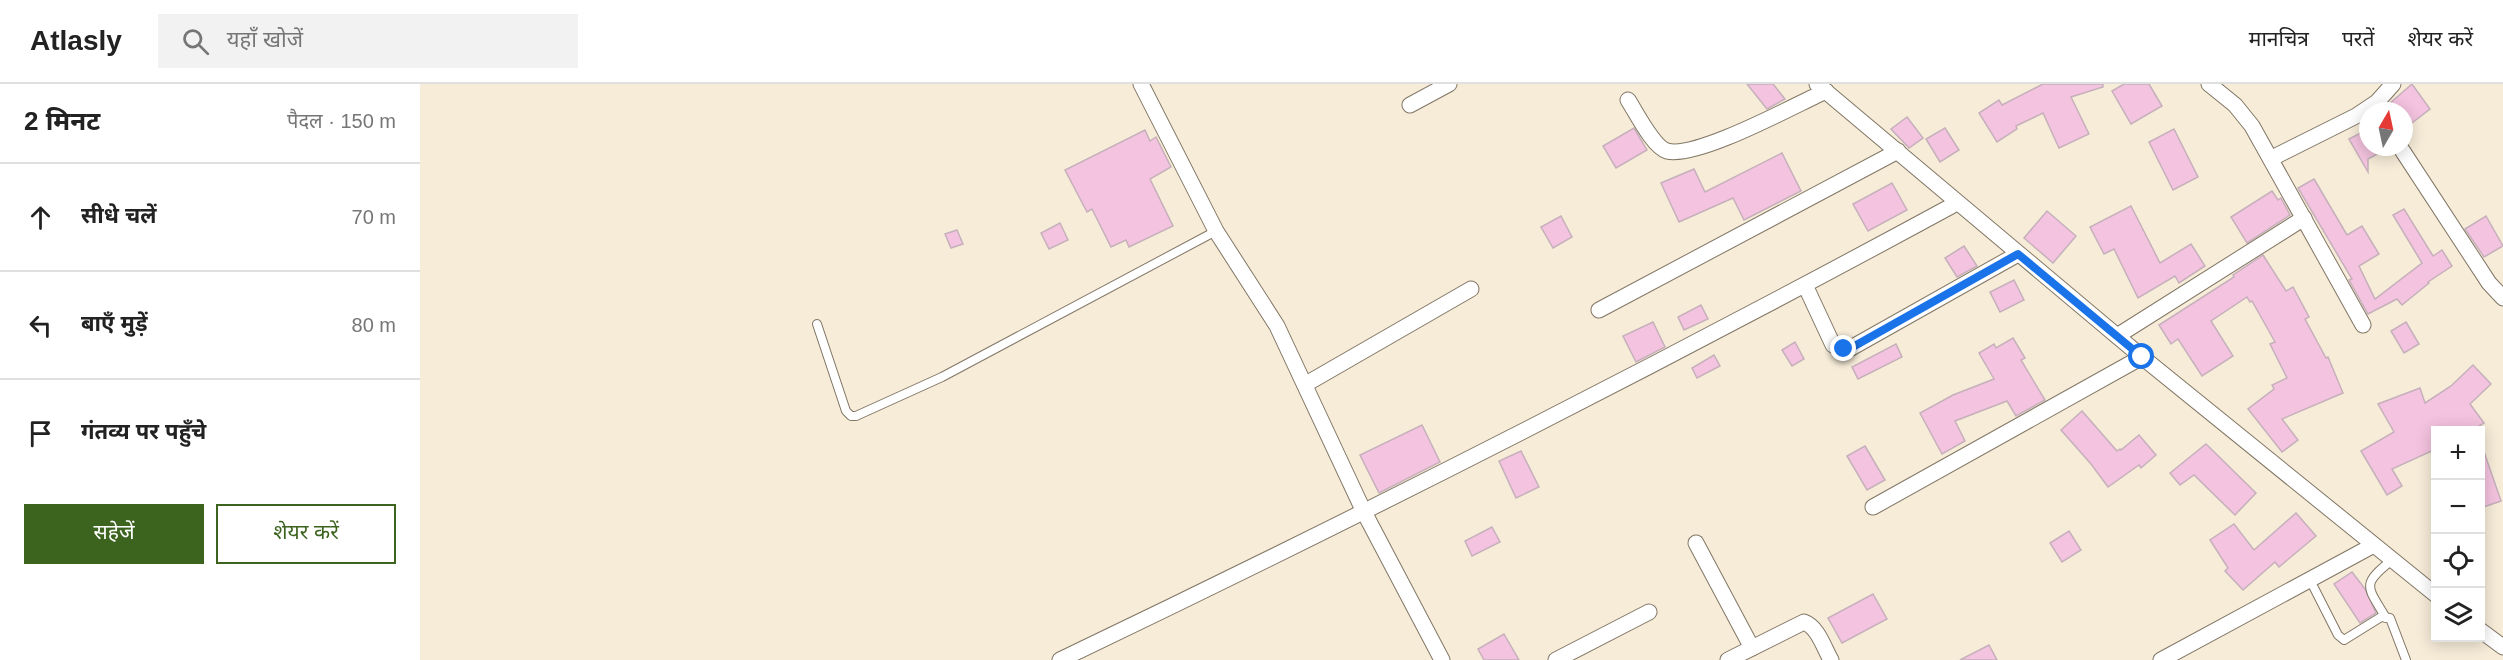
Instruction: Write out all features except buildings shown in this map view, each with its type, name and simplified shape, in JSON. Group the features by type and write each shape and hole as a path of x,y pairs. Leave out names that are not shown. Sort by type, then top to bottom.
{"street":[{"path":"1141,84 1216,231 1277,326 1364,512 1442,660"},
{"path":"1410,105 1449,84"},
{"path":"2209,84 2241,112 2253,126 2363,326"},
{"path":"2382,102 2393,84"},
{"path":"1628,100 1657,144 1666,151 1677,151 1696,148 1738,132 1821,87 2142,357 2372,546 2431,591"},
{"path":"2272,158 2359,115"},
{"path":"1599,310 1898,151"},
{"path":"2406,156 2489,284 2503,298"},
{"path":"1060,660 1364,512 1805,285 1957,203"},
{"path":"2117,336 2304,218"},
{"path":"1805,285 1833,345 1844,349 1851,348 2018,254"},
{"path":"1306,384 1472,289"},
{"path":"1873,507 2142,357"},
{"path":"1696,543 1752,648"},
{"path":"2162,660 2372,546"},
{"path":"1557,660 1649,612"},
{"path":"1728,660 1804,622 1810,624 1816,632 1831,660"},
{"path":"2485,633 2503,647"}],"lane":[{"path":"817,324 846,411 852,416 862,415 942,377 1216,231"},
{"path":"2386,618 2369,583 2373,575 2391,561"},
{"path":"2310,580 2338,635 2344,640 2382,617 2390,618 2406,660"}],"route":[{"path":"1844,349 1851,348 2018,254 2142,357"}]}
